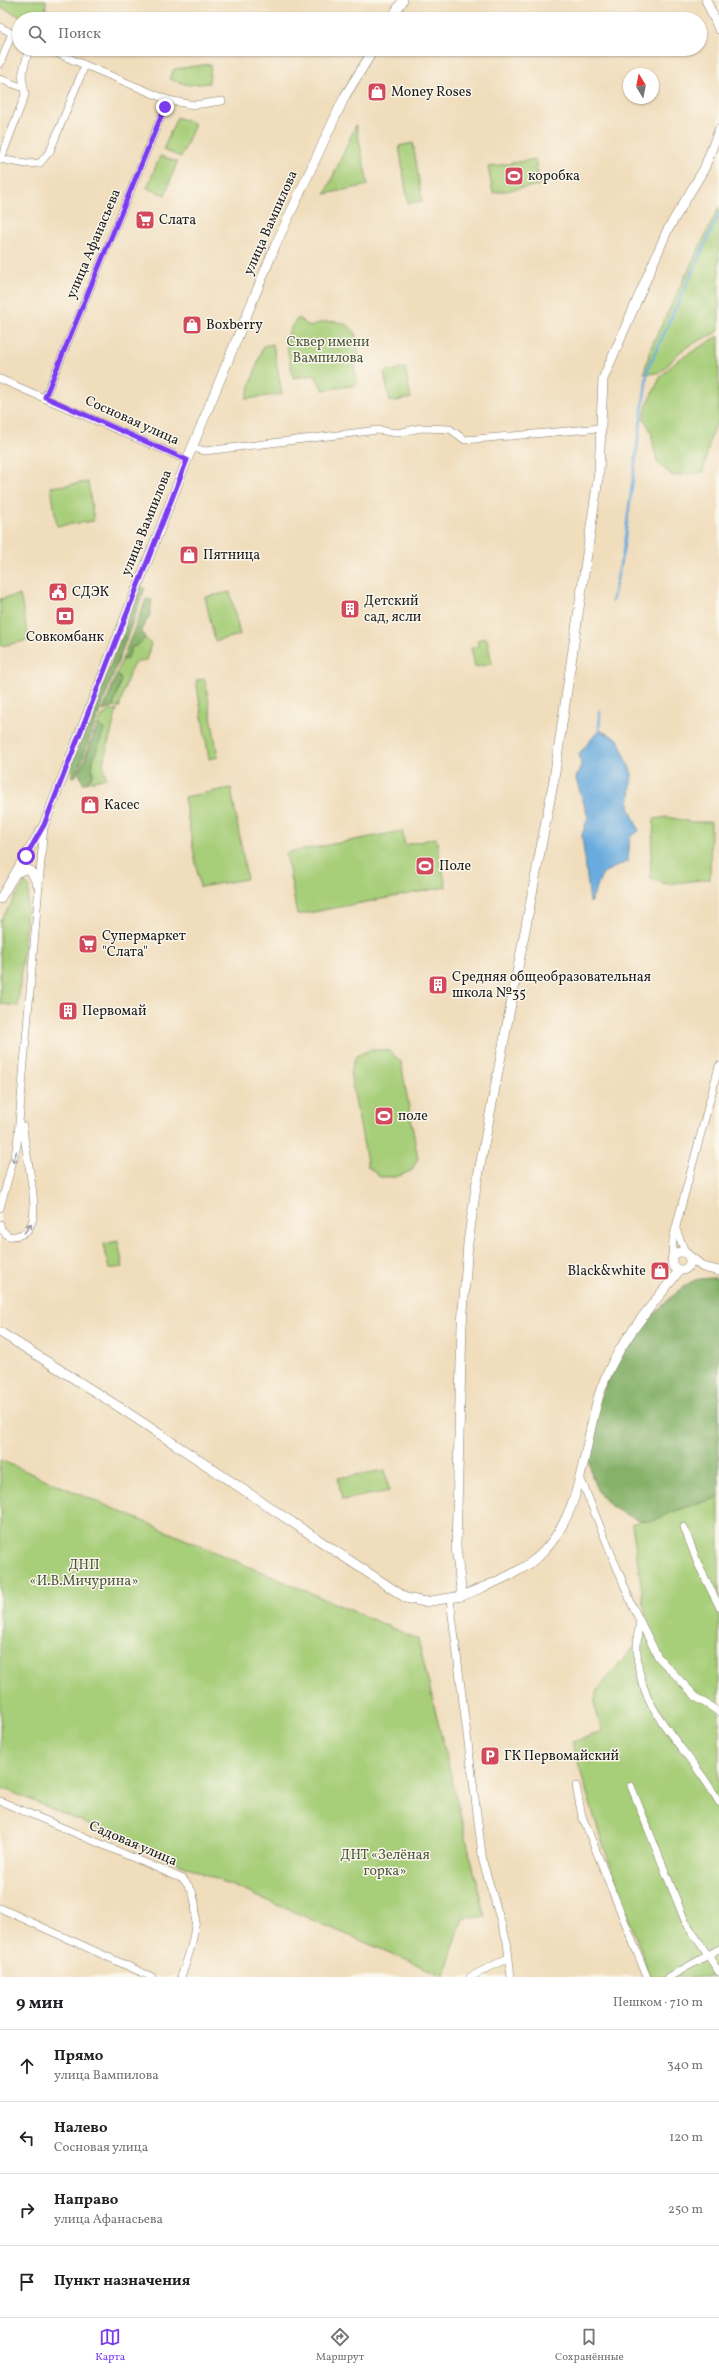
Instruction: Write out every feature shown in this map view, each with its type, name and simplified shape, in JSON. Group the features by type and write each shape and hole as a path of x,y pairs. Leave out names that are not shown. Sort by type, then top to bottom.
{"street":[{"path":"395,12 403,0"},
{"path":"706,0 719,29"},
{"path":"0,27 12,33"},
{"path":"0,64 12,42"},
{"path":"27,56 22,75 25,95 0,159 26,164 40,163 50,151 85,65"},
{"path":"64,56 168,100 194,105 222,101"},
{"name":"улица Вампилова","path":"0,899 44,825 187,460 276,244 345,96 370,56"},
{"path":"0,79 24,88"},
{"name":"улица Афанасьева","path":"45,397 168,100"},
{"path":"462,1596 456,1547 462,1325 468,1242 478,1179 554,779 599,472 603,379 667,231 704,169 719,130"},
{"name":"Сосновая улица","path":"0,379 45,397 187,460"},
{"path":"193,448 205,451 378,430 397,433 421,428 450,429 465,440 601,428"},
{"path":"0,1208 16,1152 44,825"},
{"path":"16,873 25,869 31,871 38,885"},
{"path":"663,1291 672,1259 676,1229 719,1066"},
{"path":"0,1224 1,1229 8,1236 18,1237 27,1231 33,1221 32,1189 24,1145 21,1104"},
{"path":"0,1332 119,1407 406,1598 426,1602 450,1599 462,1596 517,1571 544,1552 563,1524 573,1501 600,1392 612,1362 624,1342 663,1291 682,1270 689,1265 687,1255 676,1229"},
{"path":"703,1268 687,1255 677,1252 672,1259 674,1268 682,1270 703,1268 719,1271"},
{"path":"580,1477 640,1621 658,1657 697,1698 719,1712"},
{"path":"684,1527 698,1564 719,1606"},
{"path":"450,1599 483,1862 507,1942 511,1977"},
{"path":"640,1621 636,1638 636,1658 642,1686 657,1715 719,1802"},
{"path":"576,1786 582,1816 647,1977"},
{"path":"631,1786 685,1921 719,1972"},
{"name":"Садовая улица","path":"0,1801 183,1879 193,1893 195,1913 191,1951 181,1977"},
{"path":"0,1908 152,1977"},
{"path":"669,1977 719,1949"},
{"path":"470,1977 508,1958"}],"green space":[{"path":"0,0 46,0 45,12 12,13 0,7"},
{"path":"211,64 209,83 188,85 169,79 174,69"},
{"path":"177,117 195,124 181,157 163,150"},
{"path":"356,125 368,185 325,194"},
{"path":"413,143 422,201 408,203 399,146"},
{"path":"160,156 177,162 165,195 147,188"},
{"name":"коробка","path":"535,159 540,185 493,193 488,167"},
{"path":"719,207 719,331 684,349 662,371 658,373 644,373 651,347"},
{"name":"Сквер имени Вампилова","path":"298,318 310,327 321,323 339,322 350,327 354,331 360,359 354,367 357,385 323,390 315,375 293,378 287,340 292,326"},
{"path":"719,336 719,418 711,436 703,472 673,476 657,462 651,432 644,418 647,405 661,376 678,360"},
{"path":"273,344 282,394 246,399 263,346"},
{"path":"405,368 411,398 390,402 384,372"},
{"path":"88,482 94,521 57,526 51,487"},
{"path":"141,586 145,588 76,776 73,777 71,767"},
{"path":"230,592 240,635 215,641 205,597"},
{"path":"20,595 29,640 1,646 0,599"},
{"path":"146,599 152,600 150,615 141,630 145,638 138,645 132,647 127,659 122,660"},
{"path":"145,638 151,644 146,660 135,663 130,670 119,708 113,707 120,680 117,673 122,660 127,659 132,647 138,645"},
{"path":"487,639 492,664 475,667 471,648 478,646 477,640"},
{"path":"117,673 121,680 113,707 103,711"},
{"path":"205,679 218,757 209,759 196,680"},
{"path":"111,710 117,710 103,763 106,778 86,783 93,775 92,763 104,729 98,724 102,716"},
{"path":"98,724 104,729 92,763 93,775 86,783 83,783 79,773"},
{"path":"231,788 247,879 200,887 184,797"},
{"path":"667,817 692,822 711,822 710,879 666,884 651,879 654,819"},
{"path":"402,831 405,845 436,838 446,887 297,915 286,853"},
{"path":"25,882 29,887 18,1006 0,1004 0,921"},
{"name":"поле","path":"372,1049 390,1051 401,1062 418,1159 411,1171 396,1177 380,1177 368,1167 350,1073 356,1056"},
{"path":"118,1241 123,1267 109,1269 104,1244"},
{"path":"704,1278 719,1278 719,1498 682,1509 652,1521 634,1518 619,1511 605,1500 595,1486 591,1470 591,1433 600,1397 606,1382 621,1357 632,1341 658,1310 684,1286 695,1280"},
{"path":"0,1460 418,1639 485,1917 463,1917 444,1976 0,1787"},
{"path":"385,1470 389,1491 342,1500 338,1478"},
{"path":"719,1492 719,1977 650,1977 597,1827 572,1742 602,1732 594,1703 598,1689 648,1631 632,1524"}],"water":[{"path":"599,730 618,739 632,774 629,807 639,831 630,837 628,861 603,873 590,903 582,835 588,817 576,779 581,764 579,754"}],"waterway":[{"path":"612,602 623,552 648,368 719,214"},
{"path":"599,730 600,711"}],"place":[{"name":"Money Roses","path":"377,92"},
{"name":"коробка","path":"514,176"},
{"name":"Слата","path":"145,220"},
{"name":"Boxberry","path":"192,325"},
{"name":"Пятница","path":"189,555"},
{"name":"СДЭК","path":"58,592"},
{"name":"Детский сад, ясли","path":"350,609"},
{"name":"Совкомбанк","path":"65,616"},
{"name":"Касес","path":"90,805"},
{"name":"Поле","path":"425,866"},
{"name":"Супермаркет \"Слата\"","path":"88,944"},
{"name":"Средняя общеобразовательная школа №35","path":"438,985"},
{"name":"Первомай","path":"68,1011"},
{"name":"поле","path":"384,1116"},
{"name":"Black&white","path":"660,1271"},
{"name":"ГК Первомайский","path":"490,1756"}],"route":[{"path":"26,856 44,825 187,460 45,397 165,107"}],"park label":[{"name":"ДНП «И.В.Мичурина»","path":"84,1574"},
{"name":"ДНТ «Зелёная горка»","path":"385,1864"}]}
